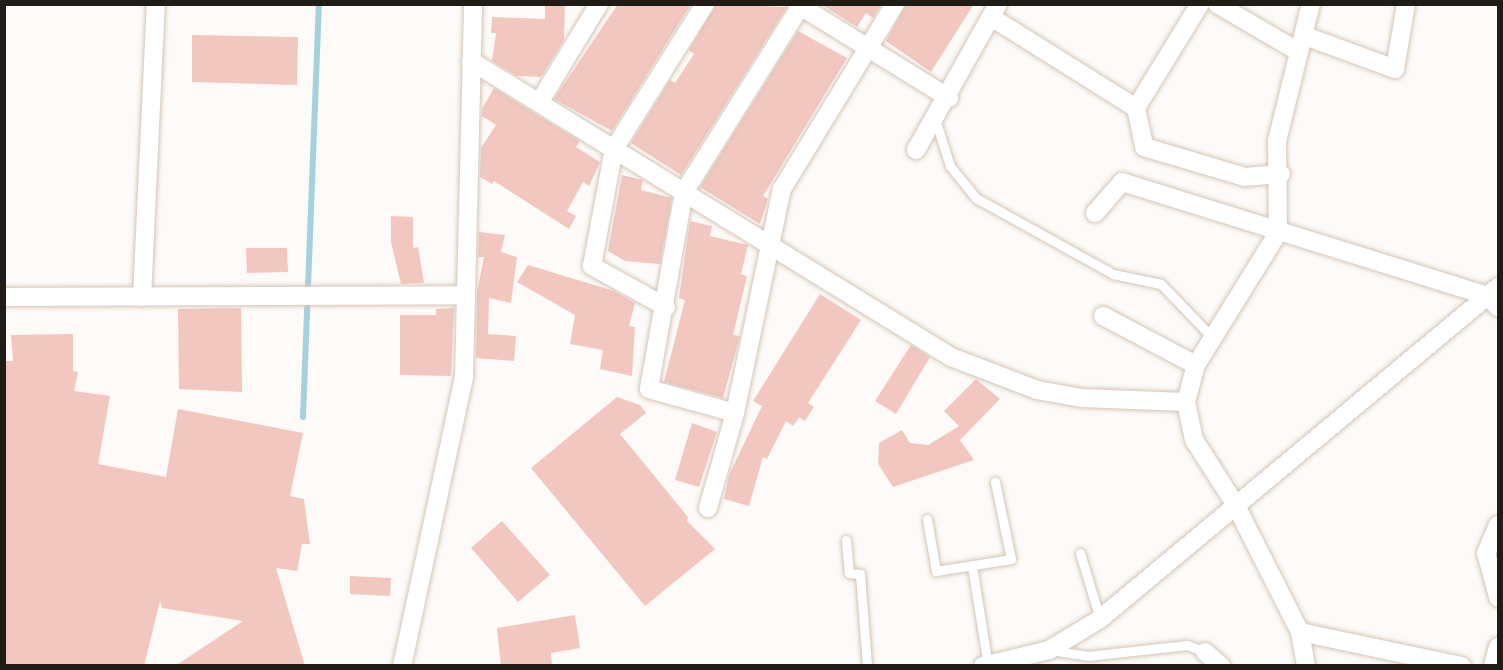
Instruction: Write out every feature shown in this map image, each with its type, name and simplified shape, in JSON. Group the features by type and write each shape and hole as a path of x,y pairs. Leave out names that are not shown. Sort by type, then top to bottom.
{"street":[{"path":"142,297 156,4"},
{"path":"402,666 464,377 473,4"},
{"path":"540,101 599,4"},
{"path":"666,307 592,266 615,149 705,4"},
{"path":"708,508 735,413 782,189 895,4"},
{"path":"1200,4 1136,108 1144,147 1245,177 1281,174"},
{"path":"1217,4 1302,44 1395,69 1406,4"},
{"path":"1306,666 1300,632 1235,504 1194,440 1186,402 1196,365 1278,233 1281,174 1277,141 1311,4"},
{"path":"735,413 649,389 666,307 684,192 800,5 868,50 949,98"},
{"path":"916,150 949,98 995,11 1136,108"},
{"path":"471,61 540,101 951,357 994,377 1082,398 1186,402"},
{"path":"1095,213 1122,182 1278,233 1495,296"},
{"path":"4,297 466,295"},
{"path":"986,665 1049,650 1100,619 1235,504 1495,296"},
{"path":"1103,316 1196,365"},
{"path":"1498,525 1486,553 1493,568 1498,597"},
{"path":"1300,632 1452,665"},
{"path":"1493,666 1498,647"},
{"path":"1205,652 1221,666"}],"lane":[{"path":"935,120 950,166 976,198 1057,247 1075,249 1113,274 1161,284 1213,338"},
{"path":"927,519 936,570 1011,559 995,482"},
{"path":"846,540 849,573 860,574 867,666"},
{"path":"1080,553 1100,619"},
{"path":"972,566 986,665"},
{"path":"1049,650 1087,656 1187,645 1205,652"}],"building":[{"path":"545,4 565,4 564,40 541,77 517,76 492,61 496,33 491,33 492,17 545,19"},
{"path":"618,4 691,4 612,131 554,99"},
{"path":"716,4 787,7 681,175 631,143 670,80 675,83 694,54 689,50"},
{"path":"821,4 882,4 873,18 866,13 857,27"},
{"path":"906,4 974,4 931,72 886,41"},
{"path":"798,31 847,58 763,196 768,199 760,224 700,187"},
{"path":"192,35 298,37 297,85 192,82"},
{"path":"494,88 580,141 576,147 600,162 589,186 583,182 567,211 576,216 569,229 494,181 492,184 480,177 481,148 496,125 482,116 482,109"},
{"path":"622,175 643,180 641,190 672,198 660,264 625,261 608,251"},
{"path":"391,216 413,217 413,248 418,247 424,283 401,284 391,242"},
{"path":"690,221 712,226 710,236 748,245 741,274 747,276 733,335 740,336 723,398 664,382 685,300 679,298"},
{"path":"479,232 505,235 501,252 517,257 511,303 489,298 488,334 516,336 514,361 476,358 477,292 484,257 478,257"},
{"path":"246,248 287,248 288,272 247,273"},
{"path":"528,265 614,291 635,303 629,326 635,327 632,376 600,369 603,350 570,344 575,315 517,282"},
{"path":"820,294 861,320 808,403 814,407 805,421 799,417 793,426 786,421 767,459 763,457 749,506 724,499 729,475 762,406 753,401"},
{"path":"241,308 242,392 179,389 178,309"},
{"path":"454,308 451,376 400,375 400,315 436,315 436,309"},
{"path":"73,334 73,371 78,372 74,391 110,396 98,464 166,477 178,409 303,433 290,496 304,499 310,544 302,544 297,571 276,568 305,666 175,666 243,621 162,608 160,601 144,666 4,666 4,361 13,361 11,335"},
{"path":"911,345 930,357 896,414 875,401"},
{"path":"976,379 1000,399 960,440 974,460 893,487 878,464 879,443 902,430 910,443 928,445 959,426 944,411"},
{"path":"617,397 640,405 646,413 620,434 688,517 687,521 715,549 645,606 531,468"},
{"path":"692,423 717,432 699,487 675,480"},
{"path":"502,521 550,575 518,602 471,548"},
{"path":"350,576 391,578 390,596 350,594"},
{"path":"575,615 580,648 551,653 552,666 501,666 497,628"}],"waterway":[{"path":"303,417 319,4"}]}
